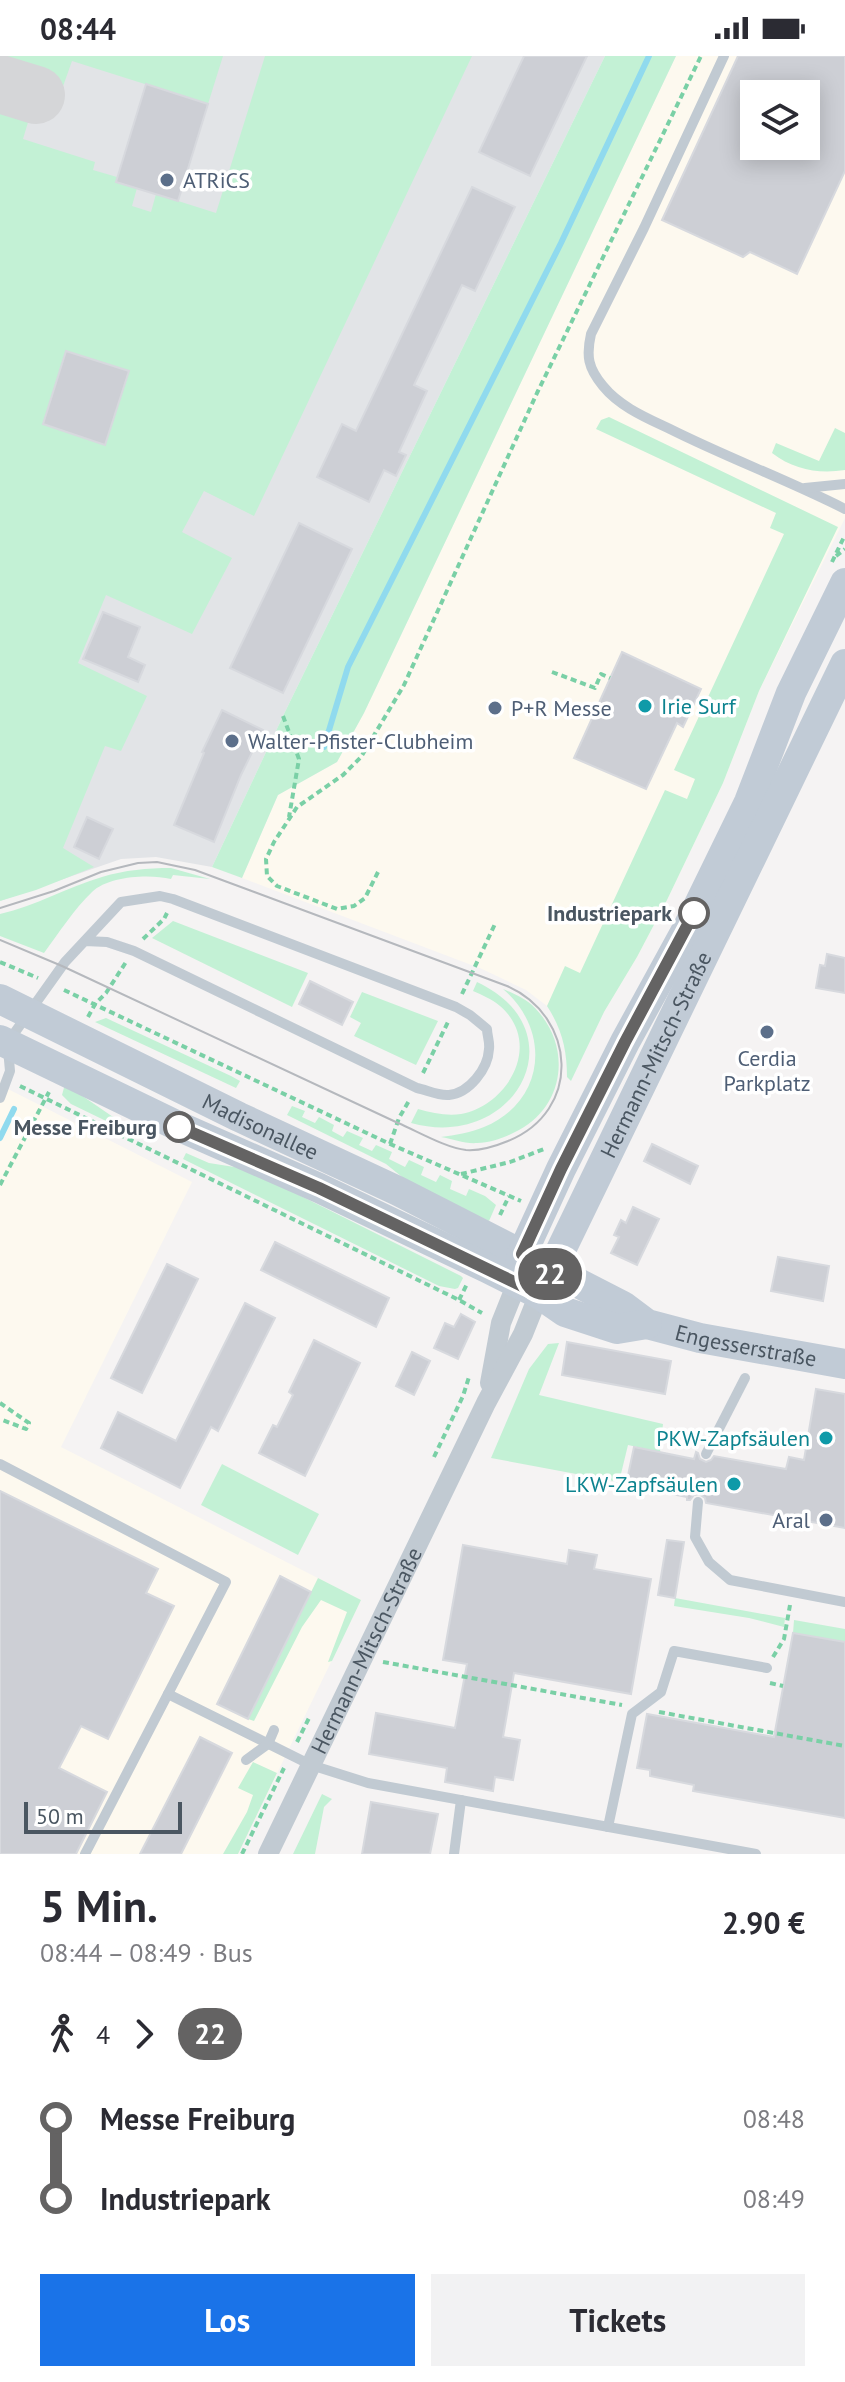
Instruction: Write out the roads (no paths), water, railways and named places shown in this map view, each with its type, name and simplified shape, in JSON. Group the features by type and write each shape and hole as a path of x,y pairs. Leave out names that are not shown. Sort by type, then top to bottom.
{"main road":[{"name":"Hermann-Mitsch-Straße","path":"532,1275 561,1169 688,927 749,802 839,570"},
{"name":"Hermann-Mitsch-Straße","path":"532,1275 845,664"},
{"name":"Madisonallee","path":"0,999 239,1117 398,1191 532,1275"},
{"name":"Madisonallee","path":"2,1044 178,1126 532,1275"},
{"name":"Engesserstraße","path":"532,1275 565,1312 617,1329 647,1324 700,1338 845,1364"}],"street":[{"name":"Hermann-Mitsch-Straße","path":"268,1854 486,1403 501,1323 532,1275"}],"lane":[{"path":"724,56 591,334 587,353 598,379 620,403 723,455 845,509"},
{"path":"803,488 845,484"},
{"path":"0,1098 10,1071 2,1044 65,962 121,902 160,896 456,1007 487,1029 490,1051 482,1071 471,1086 453,1095 441,1095 417,1088 134,951 107,942 85,941"},
{"path":"706,1454 745,1378"},
{"path":"0,1464 226,1582 85,1854"},
{"path":"698,1502 695,1537 709,1562 730,1580 845,1602"},
{"path":"608,1827 632,1714 661,1692 674,1651 767,1668"},
{"path":"168,1694 311,1765 368,1783 756,1854"},
{"path":"246,1760 268,1744 274,1730"},
{"path":"454,1854 461,1800"}],"waterway":[{"path":"324,747 348,667 561,243 649,56"},
{"path":"0,1138 14,1109"}],"tram line":[{"path":"0,908 101,872 138,863 157,862 195,870 507,986 530,1000 547,1019 558,1041 562,1064 559,1087 549,1108 532,1127 493,1146 458,1149 0,940"}],"place":[{"name":"ATRiCS","path":"167,180"},
{"name":"Irie Surf","path":"645,706"},
{"name":"P+R Messe","path":"495,708"},
{"name":"Walter-Pfister-Clubheim","path":"232,741"},
{"name":"Industriepark","path":"694,913"},
{"name":"Cerdia Parkplatz","path":"767,1032"},
{"name":"Messe Freiburg","path":"179,1127"},
{"name":"PKW-Zapfsäulen","path":"826,1438"},
{"name":"LKW-Zapfsäulen","path":"734,1484"},
{"name":"Aral","path":"826,1520"}]}
